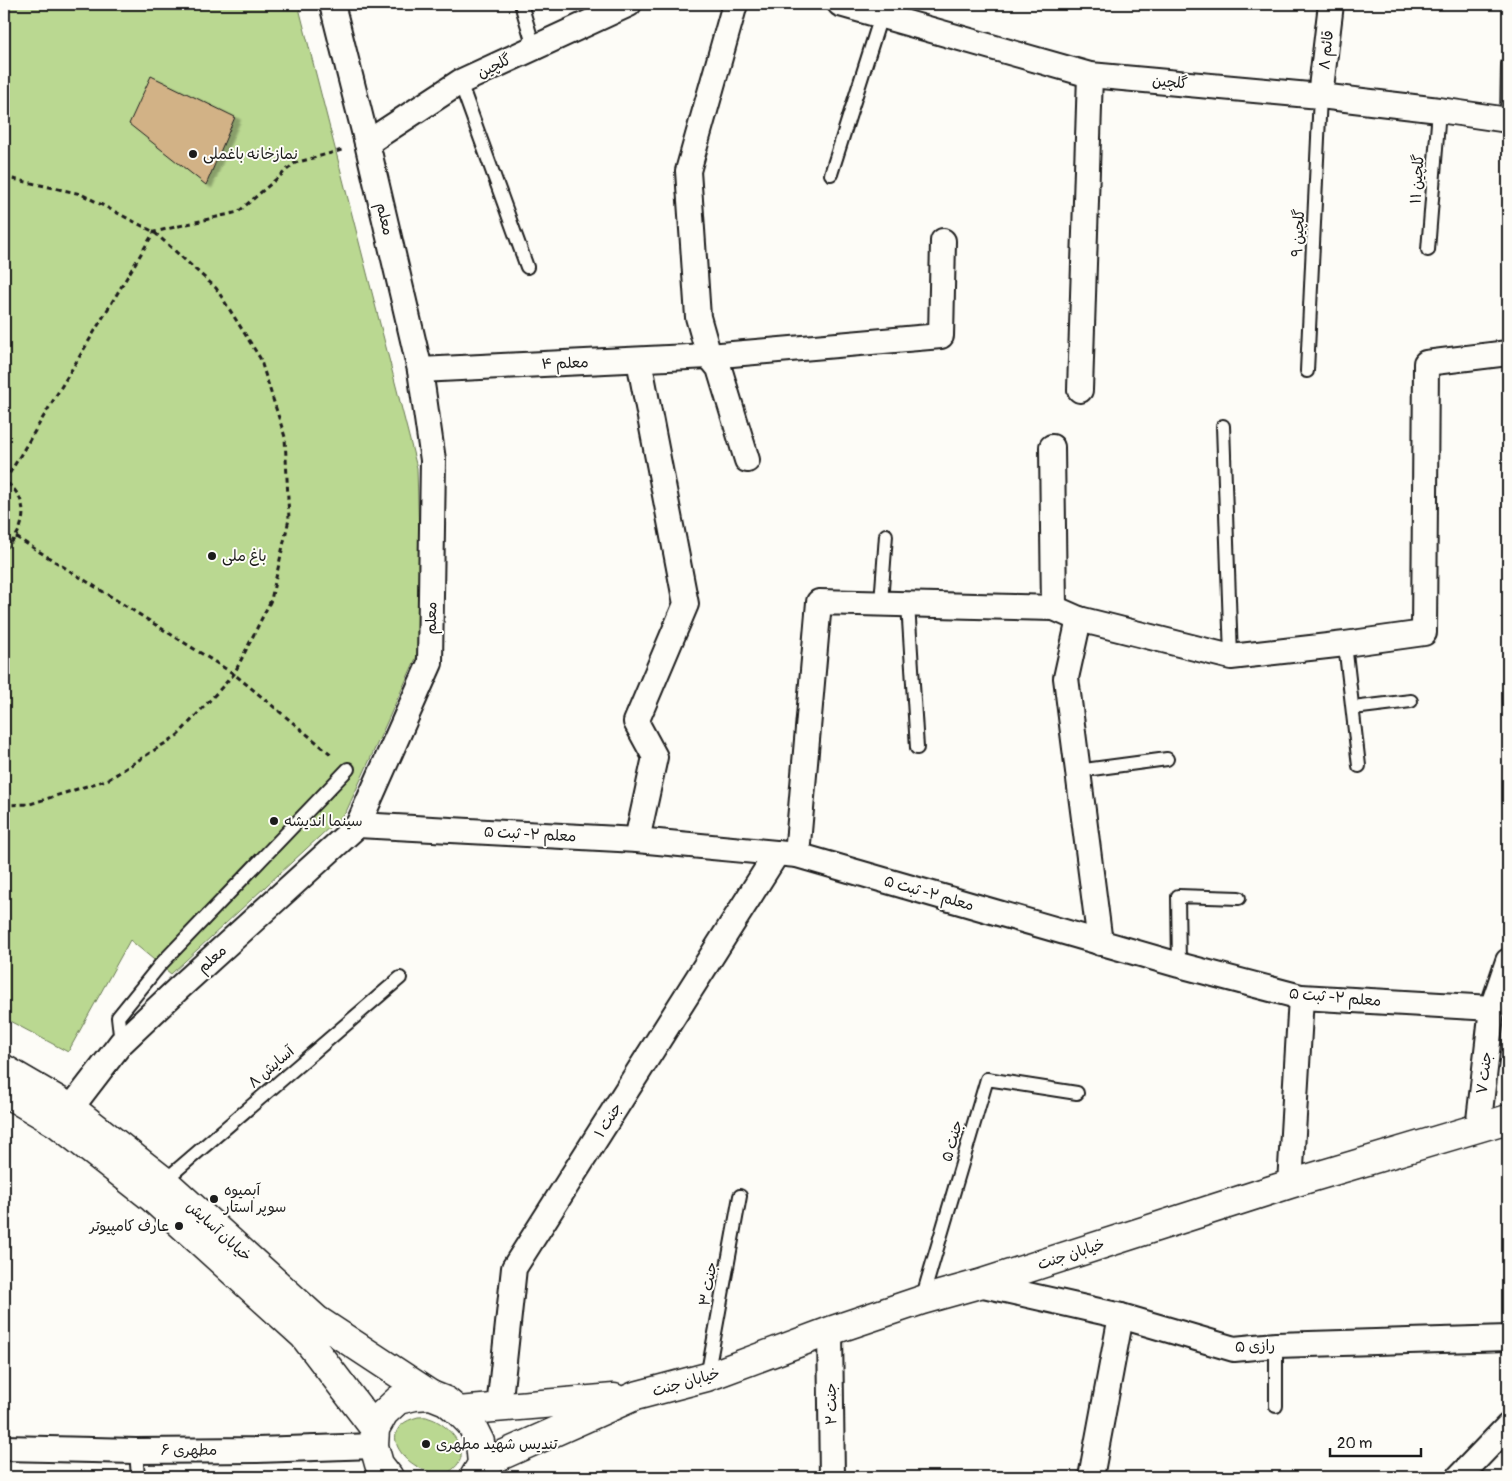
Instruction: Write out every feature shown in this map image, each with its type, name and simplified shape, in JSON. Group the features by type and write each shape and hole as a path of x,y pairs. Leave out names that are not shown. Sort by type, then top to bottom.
{"street":[{"name":"معلم","path":"71,1108 121,1043 358,825 430,663 433,460 420,370 367,143 332,4"},
{"name":"گلچین","path":"367,143 460,82 628,4"},
{"path":"735,4 688,171 698,317 709,356 719,368 747,460"},
{"name":"گلچین","path":"840,4 1090,75 1320,96 1508,120"},
{"name":"قائم ۸","path":"1320,96 1331,4"},
{"path":"1080,390 1090,75"},
{"name":"معلم ۴","path":"420,370 709,356 941,336 943,241"},
{"path":"787,854 819,602 1054,608 1078,619 1231,657 1424,633 1426,362 1508,353"},
{"path":"637,840 655,757 636,722 686,604 639,360"},
{"path":"1052,447 1054,608"},
{"path":"1078,619 1066,678 1100,942"},
{"name":"معلم ۲- ثبت ۵","path":"358,825 637,840 787,854 1179,965 1301,996 1492,1008"},
{"name":"جنت ۱","path":"499,1408 514,1268 787,854"},
{"name":"جنت ۷","path":"1478,1129 1492,1008 1508,961"},
{"path":"1290,1184 1301,996"},
{"name":"خیابان آسایش","path":"4,1069 71,1108 164,1181 317,1320 431,1396 446,1401 458,1411 471,1424 480,1442 478,1471"},
{"name":"خیابان آسایش","path":"4,1092 58,1124 151,1197 297,1329 304,1336 375,1438 379,1464 389,1477"},
{"name":"خیابان جنت","path":"458,1411 635,1396 707,1377 830,1331 922,1300 979,1284 1290,1184 1508,1119"},
{"name":"رازی ۵","path":"979,1284 1121,1316 1234,1349 1276,1345 1508,1338"},
{"path":"1091,1477 1121,1316"},
{"name":"جنت ۲","path":"830,1331 832,1477"},
{"path":"375,1438 384,1413 398,1400 415,1396 431,1396"},
{"name":"خیابان جنت","path":"478,1471 635,1396"},
{"path":"1459,1477 1508,1426"},
{"name":"مطهری ۶","path":"4,1448 257,1450 375,1438"}],"lane":[{"path":"521,4 534,47"},
{"path":"831,174 881,16"},
{"path":"1508,64 1508,120"},
{"path":"460,82 526,267"},
{"name":"گلچین ۹","path":"1307,371 1320,96"},
{"name":"گلچین ۱۱","path":"1428,250 1439,110"},
{"path":"1223,426 1231,657"},
{"path":"881,603 886,535"},
{"path":"908,604 917,748"},
{"path":"1346,644 1359,766"},
{"path":"1353,708 1412,701"},
{"path":"1077,770 1167,760"},
{"path":"121,1043 118,1016 160,965 348,769"},
{"path":"1179,965 1178,896 1239,898"},
{"name":"آسایش ۸","path":"164,1181 400,978"},
{"name":"جنت ۵","path":"922,1300 987,1079 1077,1093"},
{"name":"جنت ۳","path":"707,1377 740,1196"},
{"path":"1276,1345 1276,1406"},
{"path":"136,1450 138,1477"}],"path":[{"path":"4,549 16,537 22,522 22,507 17,492 4,480 154,232 238,212 295,163 367,143"},
{"path":"4,177 81,194 154,232 216,288 260,358 285,437 288,519 271,600 234,674 178,735 109,779 30,804 4,805"},
{"path":"16,537 234,674 348,769"}],"green space":[{"name":"باغ ملی","path":"4,4 298,4 417,468 422,645 346,812 171,974 130,940 68,1052 4,1018"},
{"path":"418,1417 427,1417 435,1420 456,1439 461,1451 461,1457 456,1466 449,1472 436,1473 422,1469 410,1462 401,1453 396,1442 396,1432 403,1423"}],"building":[{"name":"نمازخانه باغملی","path":"151,76 235,117 206,185 129,124"}],"place":[{"name":"نمازخانه باغملی","path":"193,154"},
{"name":"باغ ملی","path":"212,556"},
{"name":"سینما اندیشه","path":"274,821"},
{"name":"آبمیوه سوپر استار","path":"214,1199"},
{"name":"عارف کامپیوتر","path":"179,1226"},
{"name":"تندیس شهید مطهری","path":"426,1444"}]}
